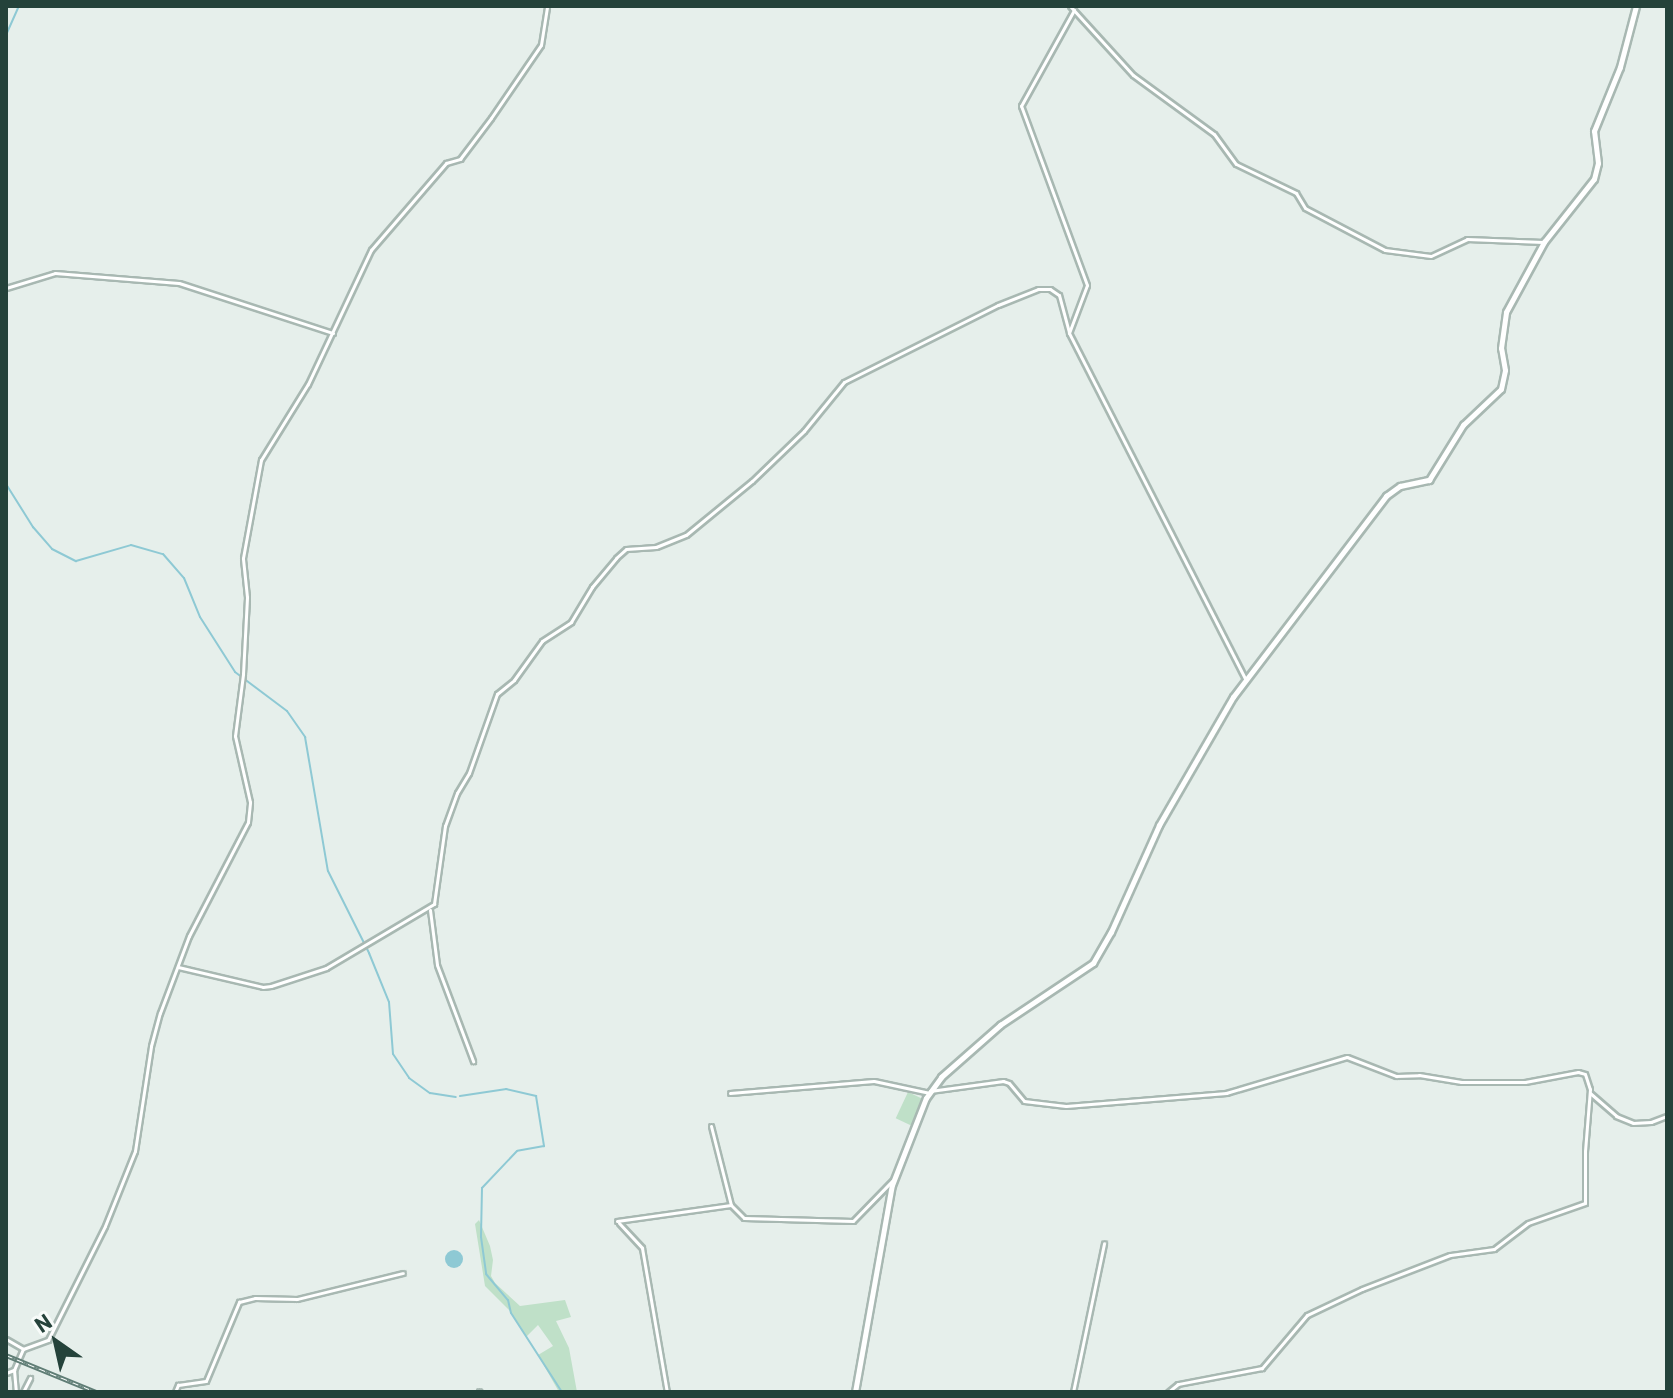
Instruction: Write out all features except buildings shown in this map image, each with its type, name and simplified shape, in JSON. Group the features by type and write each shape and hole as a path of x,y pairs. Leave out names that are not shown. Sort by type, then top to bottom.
{"street":[{"path":"16,1392 14,1370 23,1349 48,1340 105,1226 135,1151 151,1046 178,967 189,936 248,822 250,802 235,736 243,674 247,597 243,558 256,475 273,438 308,384 371,250 446,163 460,159 541,45 547,6"},
{"path":"1070,6 1133,75 1214,134 1236,164 1296,193 1305,208 1385,250 1431,256 1467,239 1544,242"},
{"path":"855,1392 894,1178 930,1092 941,1077 1000,1025 1093,963 1111,932 1164,816 1245,680 1386,496 1400,486 1429,480 1463,425 1501,389 1505,370 1501,348 1506,312 1544,242 1594,179 1598,163 1594,131 1620,67 1636,8"},
{"path":"1069,333 1087,285 1021,106 1074,10"},
{"path":"6,288 55,273 179,283 333,333"},
{"path":"178,967 263,987 326,968 430,908 434,904 440,879 445,826 457,793 469,773 497,694 514,680 542,641 571,622 592,587 626,549 656,547 686,535 752,481 804,431 844,382 998,305 1038,289 1050,289 1059,295 1069,333 1245,680"},
{"path":"430,908 437,965 473,1061"},
{"path":"730,1093 874,1081 930,1092 1003,1081 1009,1083 1024,1101 1066,1106 1226,1093 1347,1057 1396,1076 1419,1075 1461,1082 1525,1082 1578,1072 1589,1080 1585,1203 1528,1223 1494,1249 1450,1255 1362,1289 1307,1315 1257,1370 1178,1384 1168,1392"},
{"path":"1590,1093 1616,1116 1633,1123 1651,1122 1667,1116"},
{"path":"711,1126 731,1205 744,1218 853,1221 860,1218 894,1178"},
{"path":"667,1392 642,1248 617,1221 731,1205"},
{"path":"1073,1392 1104,1243"},
{"path":"175,1392 178,1385 206,1381 239,1302 255,1298 297,1299 403,1273"},
{"path":"6,1339 23,1349"},
{"path":"6,1366 14,1370"},
{"path":"6,1373 14,1370"},
{"path":"23,1392 30,1378"}],"green space":[{"path":"908,1092 923,1099 911,1125 896,1118"},
{"path":"479,1220 490,1246 493,1260 491,1276 495,1283 520,1306 565,1300 571,1317 556,1321 569,1348 577,1392 559,1392 538,1355 553,1346 538,1325 526,1337 510,1311 485,1286 475,1224"}],"water":[{"path":"450,1250 458,1250 463,1259 461,1266 450,1268 445,1263 445,1255"}],"waterway":[{"path":"6,35 19,6"},
{"path":"6,484 33,527 52,549 76,561 131,545 163,554 184,578 200,617 235,672 287,711 305,737 328,871 369,953 389,1002 393,1054 409,1078 430,1093 456,1097"},
{"path":"460,1096 506,1089 536,1096 544,1146 517,1151 482,1188 481,1237 486,1274 508,1300 511,1313 562,1392"}],"railway":[{"path":"6,1355 96,1392"}]}
